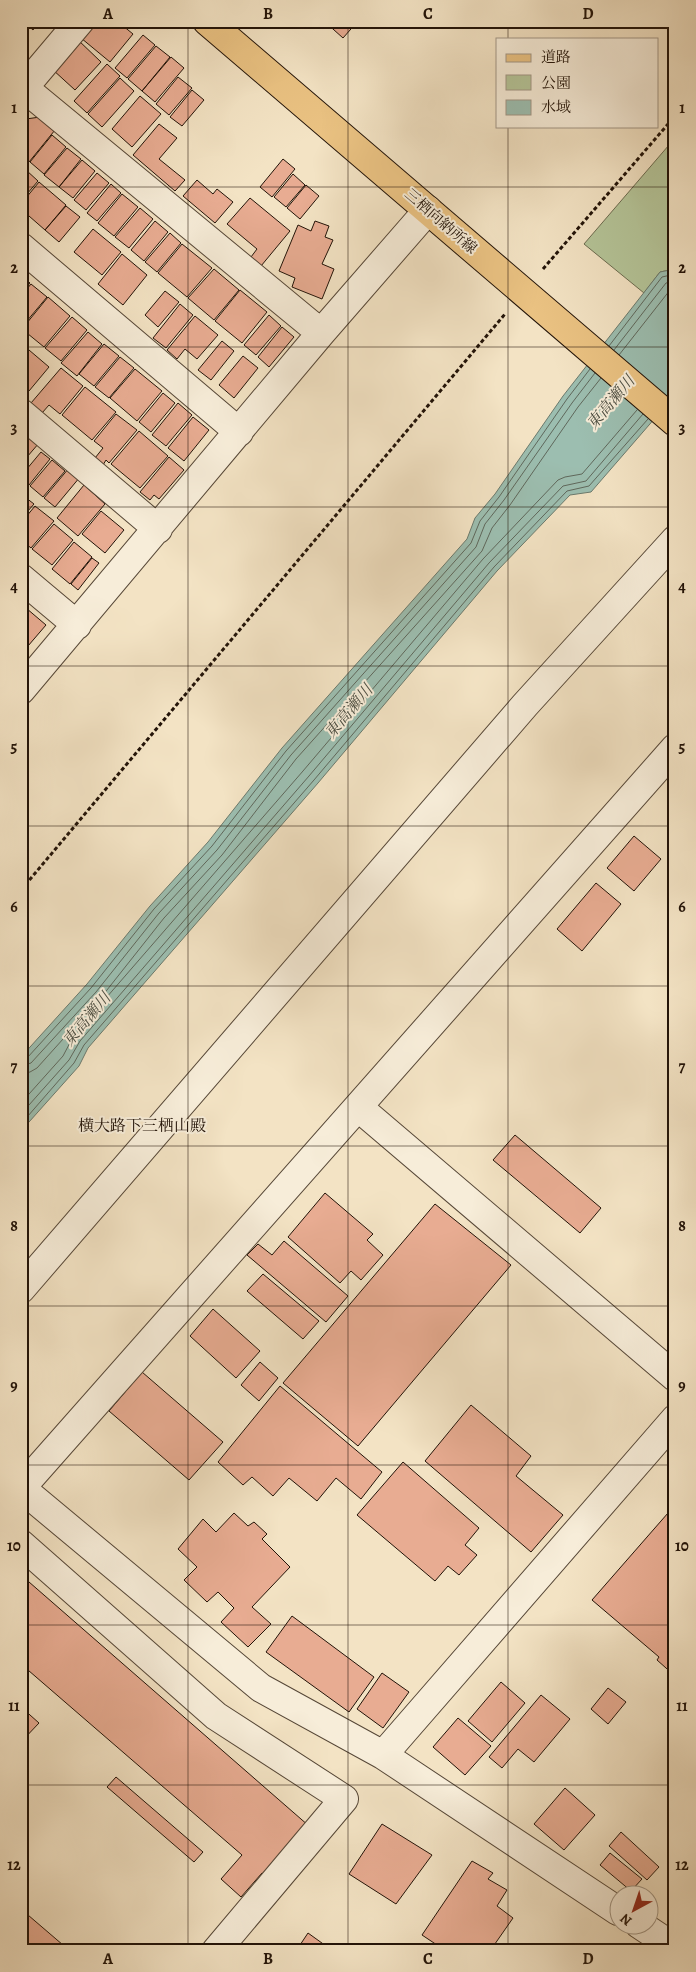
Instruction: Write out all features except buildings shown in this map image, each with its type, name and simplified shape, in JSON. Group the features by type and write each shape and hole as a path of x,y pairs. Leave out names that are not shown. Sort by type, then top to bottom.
{"main road":[{"name":"三栖向納所線","path":"207,21 675,422"}],"street":[{"path":"80,21 22,89 321,333"},
{"path":"21,690 321,333 428,210"},
{"path":"21,247 239,432"},
{"path":"21,413 158,529"},
{"path":"21,1289 525,704 675,540"},
{"path":"21,578 77,625"},
{"path":"608,1904 383,1756 261,1688 21,1488 675,748"},
{"path":"358,1107 675,1377"},
{"path":"383,1756 675,1419"},
{"path":"21,1544 216,1716 344,1798 216,1951"},
{"path":"654,1934 675,1948 671,1951"}],"path":[{"path":"21,890 524,292 675,116"}],"green space":[{"path":"675,138 675,269 660,272 644,293 584,244"}],"water":[{"name":"東高瀬川","path":"675,269 675,395 591,492 570,495 497,571 318,783 88,1048 79,1066 21,1131 21,1057 87,984 150,906 208,842 282,748 467,539 475,518 495,494 563,396 660,272"}],"district":[{"name":"横大路下三栖山殿","path":"142,1125"}]}
